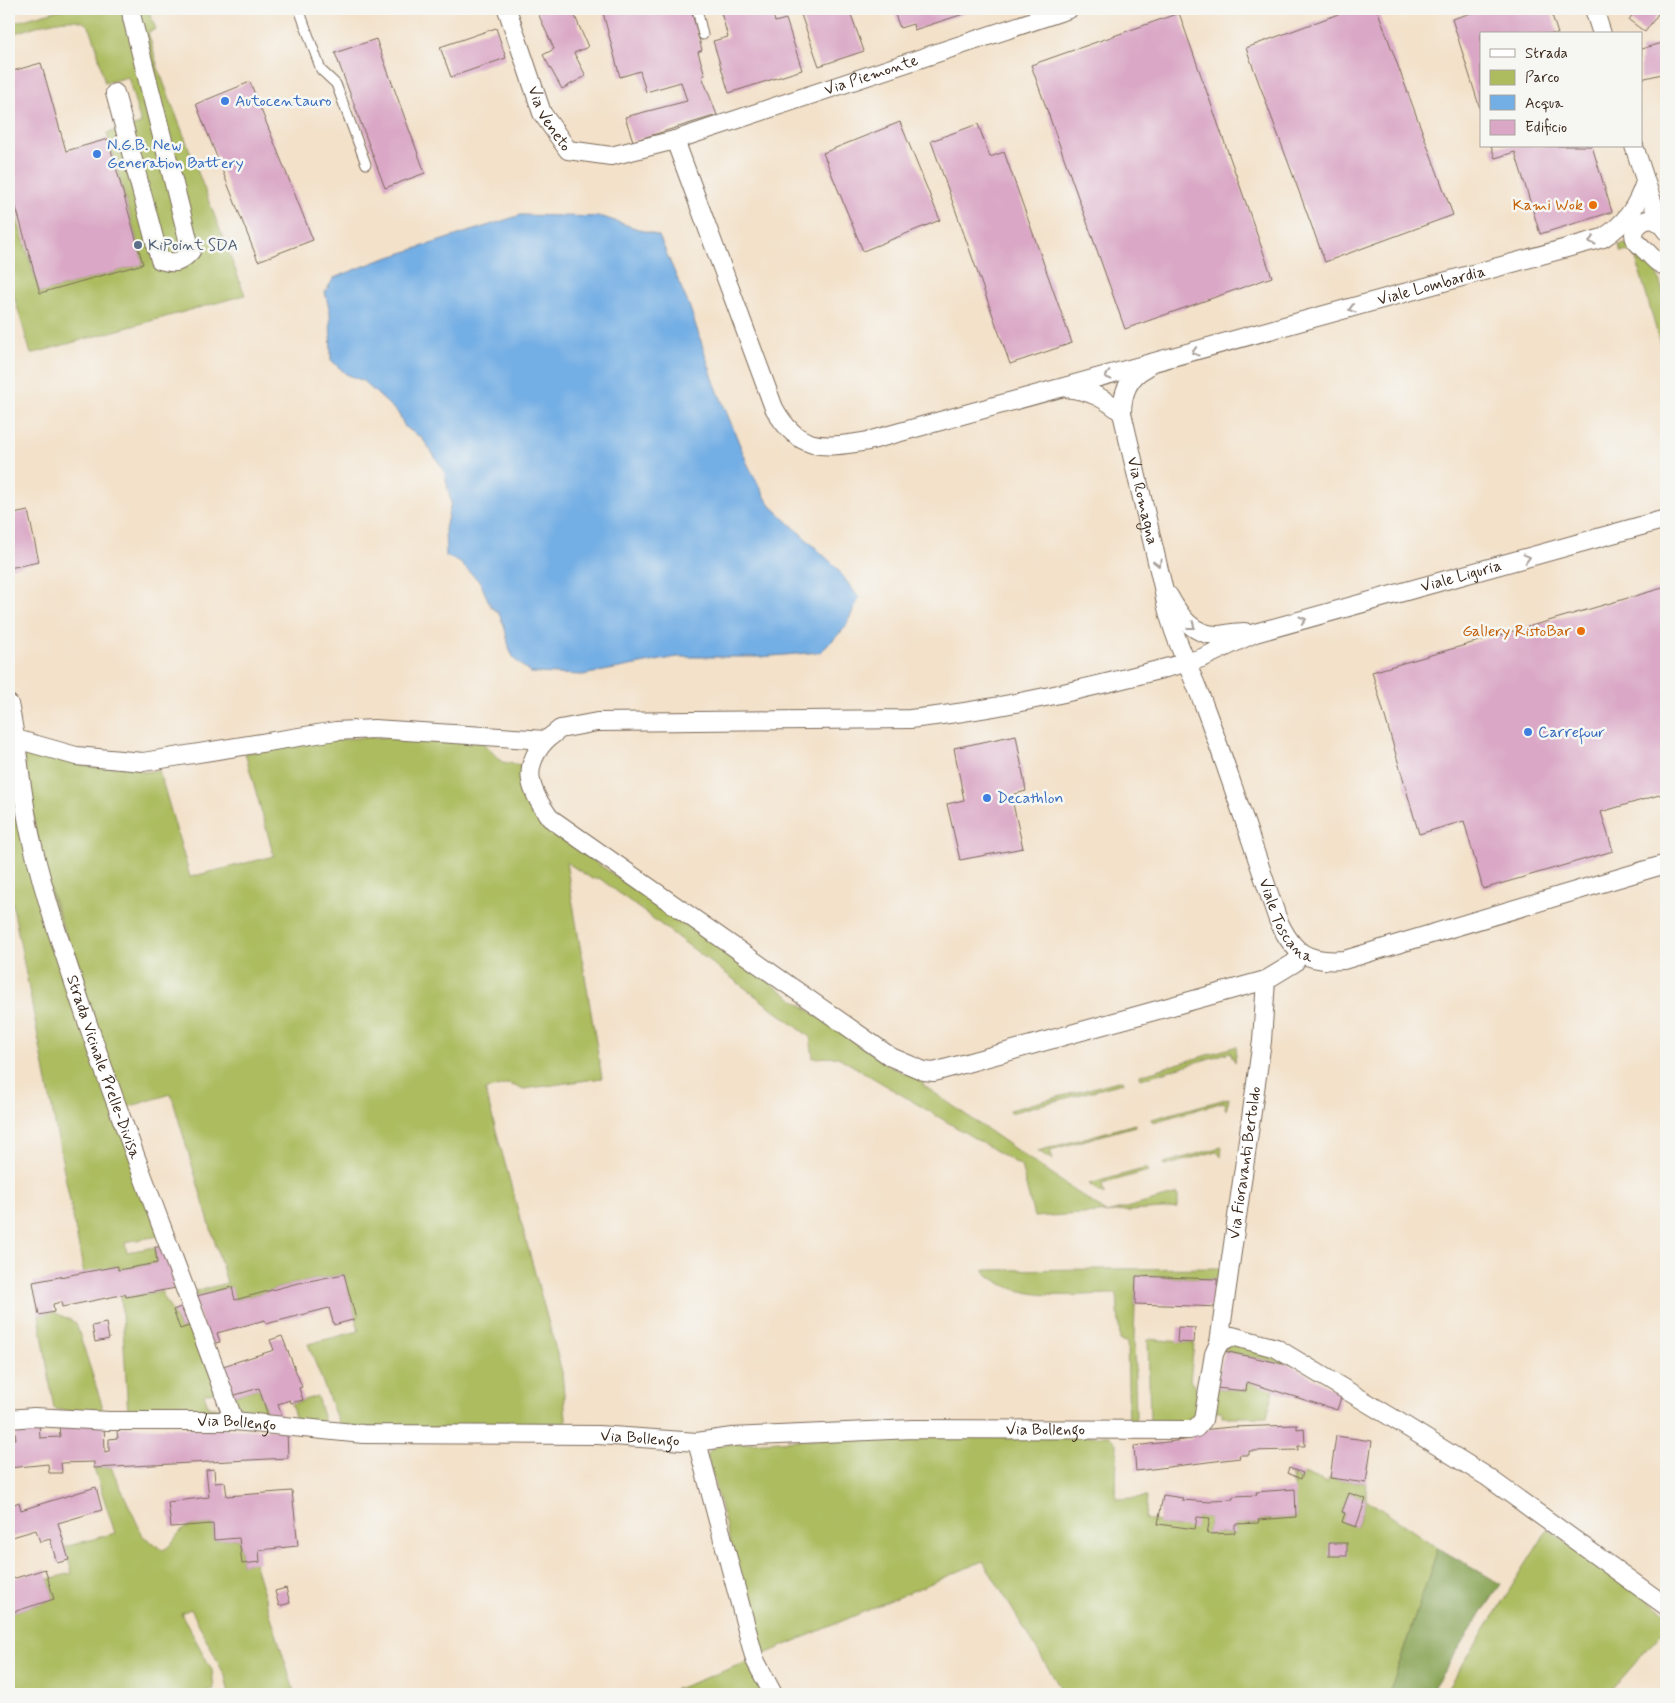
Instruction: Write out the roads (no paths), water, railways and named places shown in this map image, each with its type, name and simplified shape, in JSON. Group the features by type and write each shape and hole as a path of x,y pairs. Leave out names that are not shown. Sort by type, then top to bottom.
{"street":[{"path":"115,93 160,260 172,264 181,262 191,251 131,9"},
{"name":"Via Veneto","path":"507,9 542,113 568,150 611,156 675,140"},
{"name":"Via Piemonte","path":"675,140 1069,9"},
{"path":"1594,9 1601,32"},
{"name":"Viale Lombardia","path":"675,140 774,408 785,428 805,441 829,448 868,441 1153,364 1603,238 1618,228 1640,198 1644,182"},
{"path":"1635,148 1644,182 1652,224"},
{"path":"1618,228 1652,224"},
{"path":"1652,224 1635,240 1658,263 1666,266"},
{"path":"1122,413 1122,400 1126,387 1137,373 1153,364"},
{"path":"1062,388 1085,390 1107,400 1122,413"},
{"name":"Via Romagna","path":"1122,413 1163,587"},
{"name":"Viale Liguria","path":"1255,632 1666,519"},
{"path":"1163,587 1188,625 1199,631 1219,635 1255,632"},
{"name":"Viale Toscana","path":"1163,587 1171,627 1205,709 1278,920 1286,938 1301,954 1324,962 1344,960 1666,864"},
{"path":"1255,632 1202,658 1185,663 1077,692 946,715 910,719 597,722 560,729 546,740 534,757 529,782 537,801 550,818 891,1057 924,1071 934,1072 1266,980 1294,963 1301,954"},
{"name":"Strada Vicinale Prelle-Divisa","path":"9,704 16,739 24,805 32,843 72,978 118,1110 234,1421"},
{"path":"16,739 76,756 143,762 336,731 374,729 546,740"},
{"name":"Via Fioravanti Bertoldo","path":"1216,1348 1262,1041 1266,980"},
{"path":"1216,1348 1232,1336 1276,1348 1486,1476 1666,1606"},
{"name":"Via Bollengo","path":"9,1418 34,1417 110,1421 234,1421 363,1434 598,1435 697,1442 732,1437 913,1429 1189,1430 1196,1428 1203,1420 1216,1348"},
{"path":"697,1442 755,1660 773,1694"}],"lane":[{"path":"299,9 321,70 336,84 366,164"},
{"path":"696,9 703,35"}],"water":[{"path":"521,215 603,217 659,236 690,308 715,384 748,465 769,504 836,567 859,598 845,628 821,652 760,657 677,657 583,675 531,673 515,660 510,651 504,625 498,612 491,607 480,582 459,562 446,556 445,529 451,503 444,470 422,438 405,427 398,413 363,381 346,374 331,360 330,312 325,292 334,278 377,261"}],"place":[{"name":"Autocentauro","path":"225,101"},
{"name":"N.G.B. New Generation Battery","path":"97,154"},
{"name":"Kami Wok","path":"1593,205"},
{"name":"KiPoint SDA","path":"138,245"},
{"name":"Gallery RistoBar","path":"1581,631"},
{"name":"Carrefour","path":"1528,732"},
{"name":"Decathlon","path":"987,798"}]}
